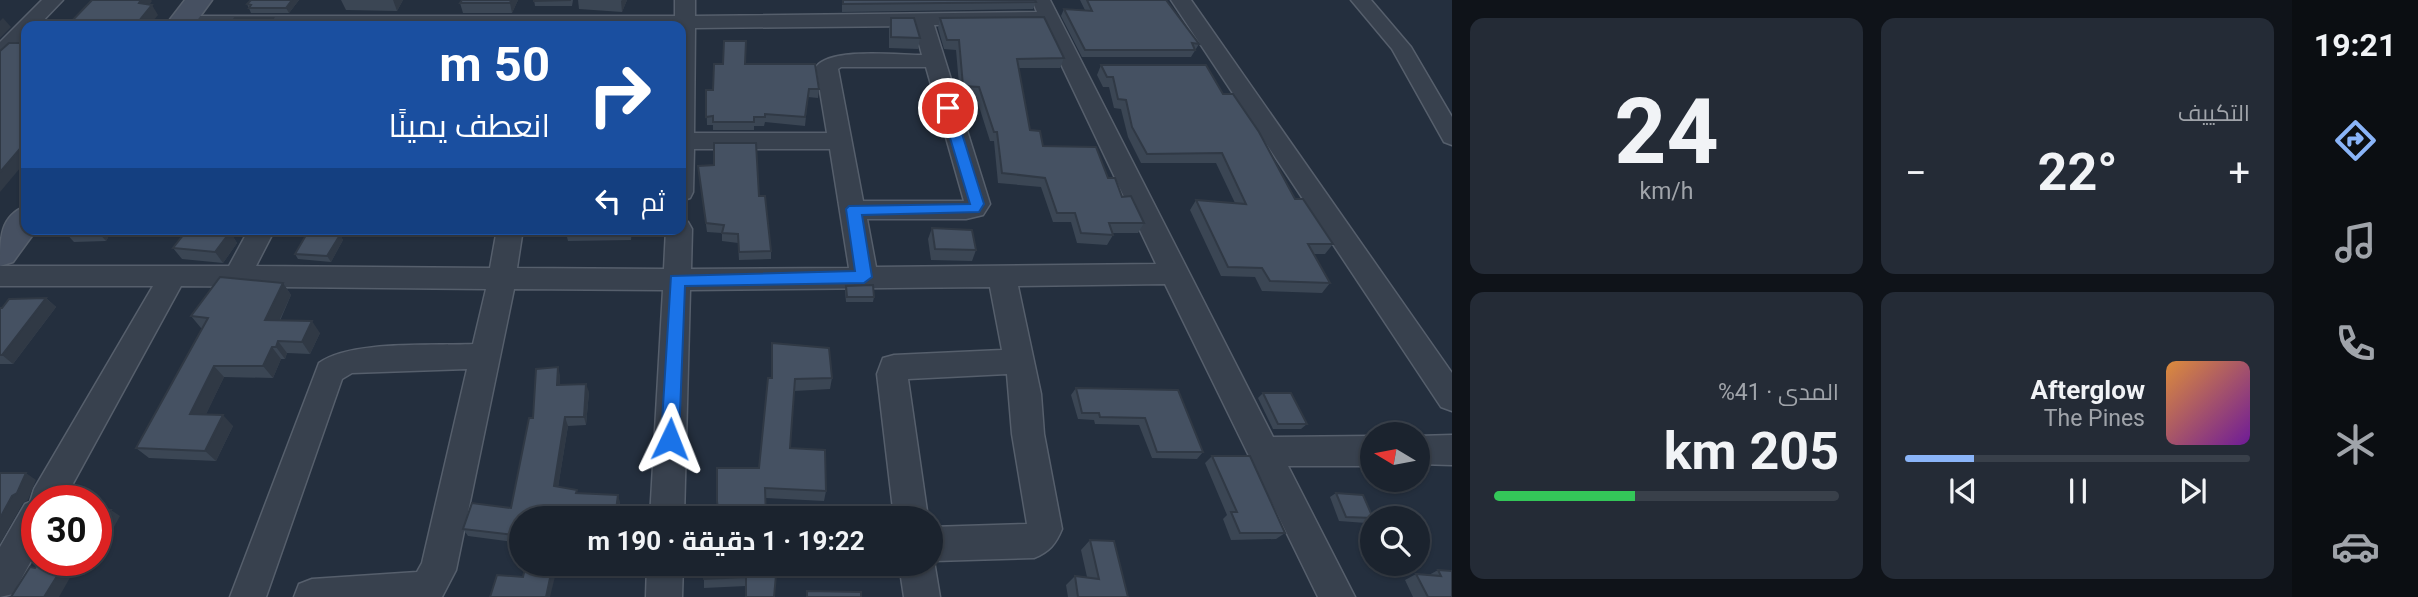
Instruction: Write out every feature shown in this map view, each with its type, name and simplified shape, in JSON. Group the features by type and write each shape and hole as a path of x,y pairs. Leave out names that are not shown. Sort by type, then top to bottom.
{"street":[{"path":"27,21 53,0"},
{"path":"329,19 340,0"},
{"path":"443,21 454,0"},
{"path":"1181,0 1452,398"},
{"path":"1340,0 1382,24"},
{"path":"1361,0 1412,65 1452,137"},
{"path":"569,21 684,11 816,9 922,18 1045,9 1087,66 1174,274 1337,597"},
{"path":"188,15 351,21"},
{"path":"854,209 966,210 976,207 922,18"},
{"path":"0,54 21,28"},
{"path":"864,277 827,67 837,61 933,61"},
{"path":"1197,66 1224,66"},
{"path":"686,141 841,141"},
{"path":"0,252 21,225"},
{"path":"237,275 259,235"},
{"path":"312,597 416,590 429,585 434,579 502,279 509,235"},
{"path":"668,506 679,235"},
{"path":"0,276 237,275 677,280 1174,274"},
{"path":"55,485 173,276"},
{"path":"943,544 1034,541 1045,529 1030,448 1026,394 1002,277"},
{"path":"247,597 330,372 339,365 352,361 483,356"},
{"path":"909,506 892,374 894,367 1020,361"},
{"path":"1430,450 1452,450"},
{"path":"1264,452 1360,451"},
{"path":"0,581 21,544"},
{"path":"664,597 665,576"},
{"path":"919,576 922,597"}],"building":[{"path":"92,0 141,0 139,3 152,5 139,21 72,21"},
{"path":"251,0 292,0 286,8 249,8 251,5 247,4"},
{"path":"462,0 511,0 510,3 460,3"},
{"path":"843,0 1035,0 1036,2 843,4"},
{"path":"1087,0 1166,0 1199,44 1192,43 1195,50 1085,50 1064,9 1092,11"},
{"path":"1044,17 1064,58 1017,59 1030,130 1040,131 1043,146 1096,147 1108,178 1115,178 1122,197 1131,196 1144,223 1109,223 1113,235 1081,233 1075,213 1057,213 1045,178 1002,173 997,132 994,132 979,87 963,86 959,40 947,40 940,18"},
{"path":"235,18 273,18 271,21 233,21"},
{"path":"891,18 914,18 920,38 891,37"},
{"path":"724,41 746,41 745,64 815,64 819,89 809,89 805,117 765,114 765,117 754,117 754,122 713,122 713,116 706,117 706,90 713,90 714,64 723,64"},
{"path":"9,43 21,43 21,148 0,172 0,51"},
{"path":"1101,65 1206,65 1223,94 1233,94 1259,132 1295,199 1303,199 1333,244 1308,244 1330,283 1270,281 1262,268 1228,267 1196,200 1246,204 1222,153 1147,154 1132,127 1126,100 1118,99 1113,77 1107,77"},
{"path":"714,143 756,143 759,196 765,196 771,251 739,252 738,234 722,233 724,225 706,223 698,166 714,165"},
{"path":"932,228 972,230 976,250 935,249"},
{"path":"183,235 228,235 215,252 173,248"},
{"path":"306,235 340,235 327,256 295,254"},
{"path":"220,277 283,283 265,320 312,321 302,342 278,341 263,366 214,366 190,414 223,415 205,451 136,448 208,318 191,316"},
{"path":"873,285 874,297 847,297 846,286"},
{"path":"46,298 0,355 0,308 9,299"},
{"path":"772,343 829,348 832,378 795,379 790,448 825,450 826,491 765,488 766,506 718,506 717,468 759,468 768,378 772,378"},
{"path":"558,367 557,385 586,384 584,417 565,417 554,486 577,490 576,493 618,495 617,506 511,506 529,418 533,418 536,369"},
{"path":"1076,388 1178,390 1203,452 1157,452 1145,418 1100,417 1099,413 1082,413"},
{"path":"1263,393 1291,393 1307,424 1278,424"},
{"path":"1212,456 1250,456 1285,533 1240,533 1231,512 1237,512"},
{"path":"0,473 26,473 17,493 12,496 0,518"},
{"path":"1336,493 1363,495 1368,506 1360,506 1360,518 1346,517"},
{"path":"472,503 509,508 509,534 463,529"},
{"path":"1090,540 1114,541 1128,597 1078,597 1075,576 1099,579"},
{"path":"1438,570 1452,571 1452,597 1428,597 1417,576 1441,576"},
{"path":"497,575 550,576 546,597 490,597"},
{"path":"24,576 57,576 44,597 11,597"},
{"path":"704,576 776,576 774,597 746,597 746,577 704,579"},
{"path":"807,591 861,592 861,597 807,597"}],"route":[{"path":"670,439 677,280 864,277 854,209 974,209 977,204 948,108"}]}
